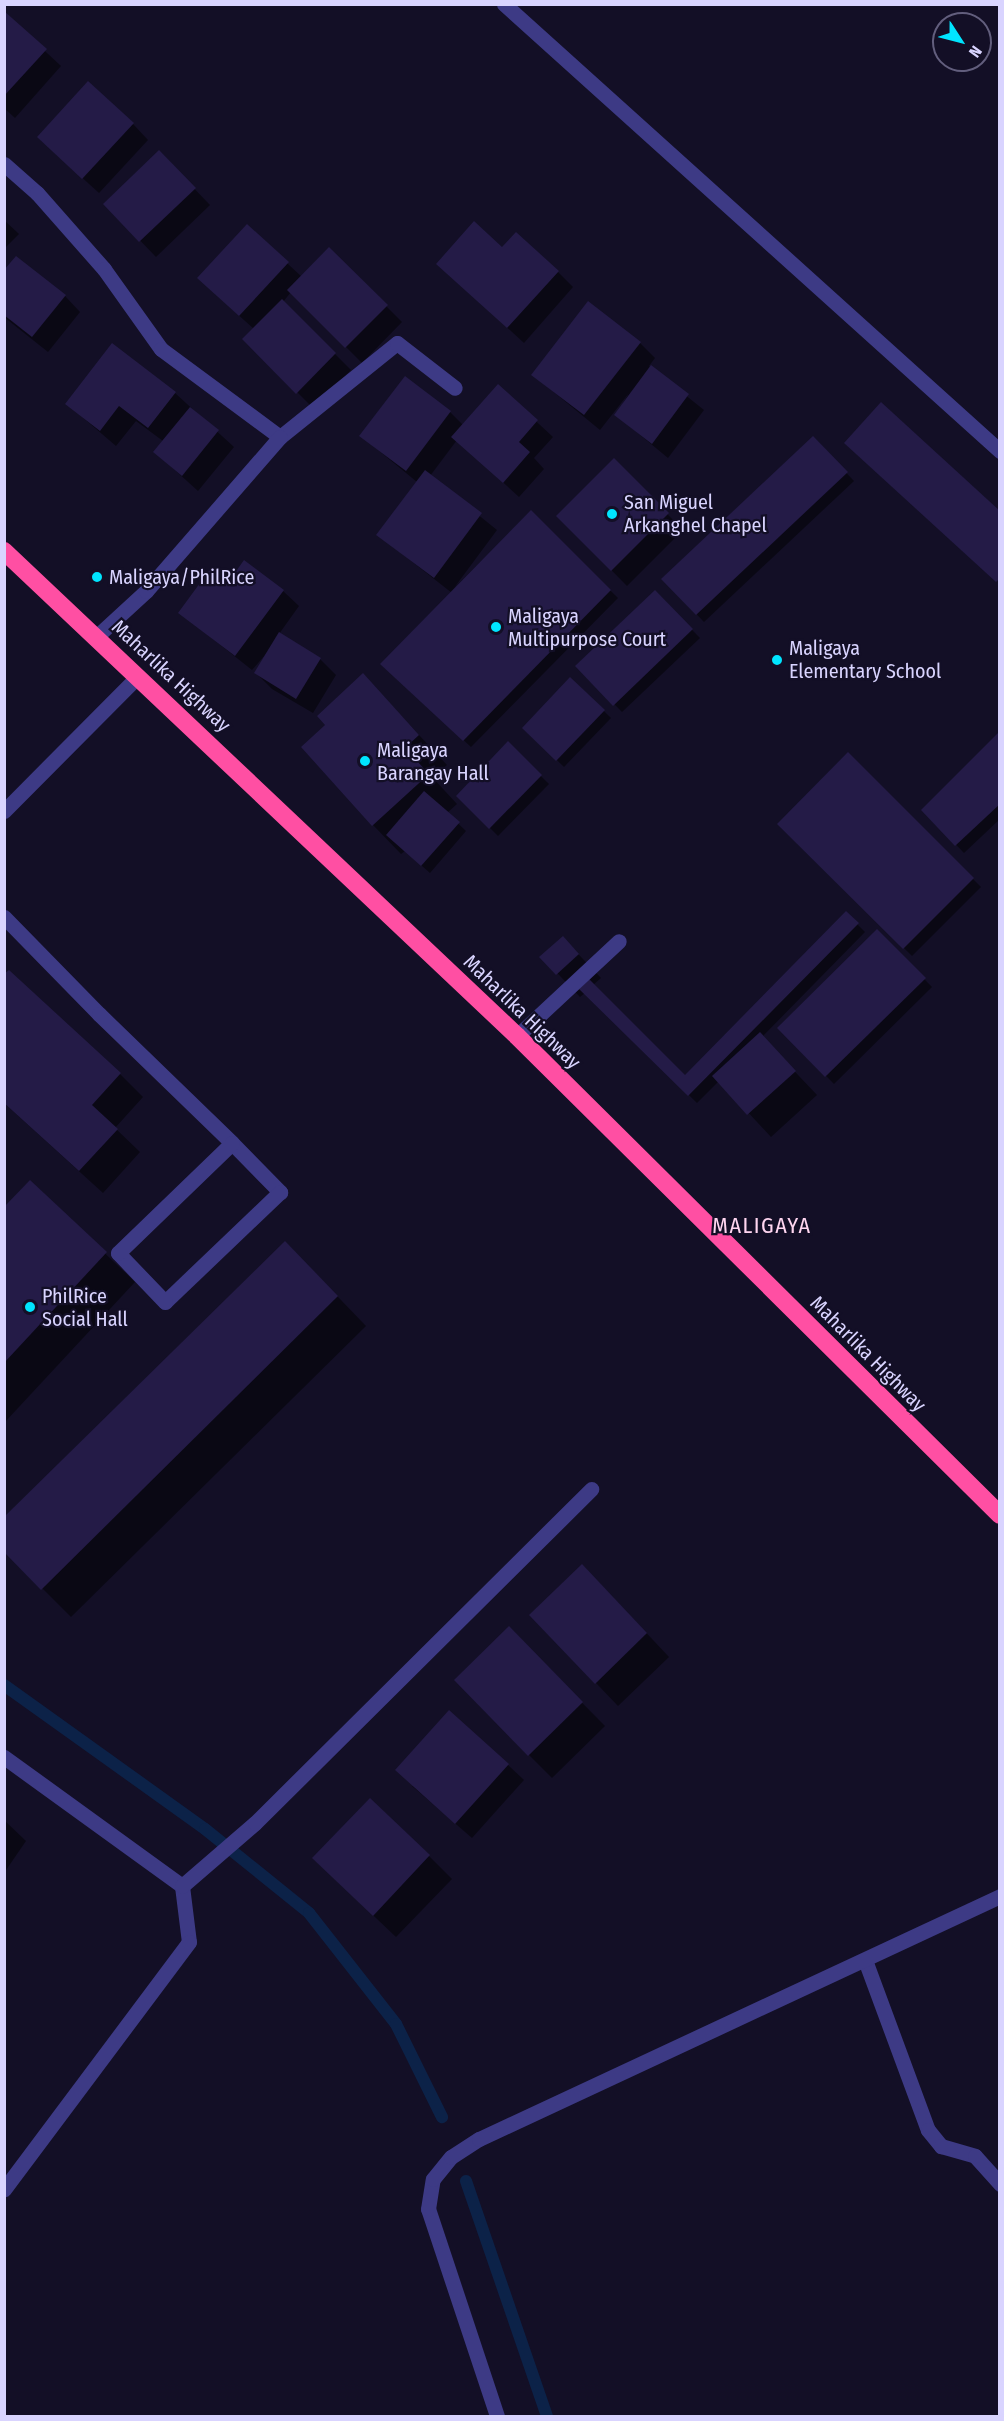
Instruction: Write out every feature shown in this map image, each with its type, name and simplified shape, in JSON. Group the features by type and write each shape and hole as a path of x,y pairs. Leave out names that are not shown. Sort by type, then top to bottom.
{"highway":[{"name":"Maharlika Highway","path":"4,551 517,1036 999,1515"}],"street":[{"path":"504,4 999,451"},
{"path":"4,164 37,193 104,269 161,349 280,437"},
{"path":"96,636 146,591 280,437 398,343 455,388"},
{"path":"4,811 138,676"},
{"path":"4,917 232,1143 280,1192 165,1302 118,1253 232,1143"},
{"path":"517,1036 619,941"},
{"path":"182,1886 206,1869 255,1823 591,1489"},
{"path":"4,1757 182,1886 189,1942 4,2189"},
{"path":"497,2416 428,2209 429,2193 441,2167 479,2139 999,1896"},
{"path":"865,1960 928,2130 941,2146 975,2156 999,2184"}],"building":[{"path":"4,11 47,49 4,96"},
{"path":"88,81 134,123 82,179 37,137"},
{"path":"159,150 196,188 139,242 103,204"},
{"path":"474,221 502,247 516,232 559,271 507,328 436,264"},
{"path":"247,224 289,262 239,316 197,278"},
{"path":"329,247 388,305 345,348 287,290"},
{"path":"16,256 66,295 32,337 4,315 4,270"},
{"path":"282,299 336,353 296,394 242,339"},
{"path":"588,301 641,342 584,415 531,375"},
{"path":"112,343 176,392 148,428 119,406 100,431 65,404"},
{"path":"651,365 689,394 652,444 614,415"},
{"path":"405,376 451,411 406,471 359,436"},
{"path":"498,384 538,420 519,442 530,452 503,483 451,437"},
{"path":"881,402 1000,511 1000,578 996,582 844,443"},
{"path":"190,407 219,430 182,476 153,452"},
{"path":"813,436 848,472 696,615 661,579"},
{"name":"San Miguel Arkanghel Chapel","path":"614,458 669,513 611,571 556,516"},
{"path":"425,470 482,513 434,578 376,535"},
{"name":"Maligaya Multipurpose Court","path":"531,510 611,590 463,741 380,664"},
{"path":"244,560 284,590 235,656 178,613 211,568 229,581"},
{"path":"655,590 693,629 613,706 575,666"},
{"path":"279,632 321,658 296,699 254,673"},
{"name":"Maligaya Barangay Hall","path":"363,673 419,735 405,748 429,774 372,826 301,747 325,725 317,716"},
{"path":"570,677 605,710 556,761 522,728"},
{"path":"1000,731 1000,804 955,846 921,810"},
{"path":"508,741 542,775 489,829 456,796"},
{"path":"848,752 974,878 903,949 777,824"},
{"path":"424,791 460,822 421,866 386,835"},
{"path":"846,911 859,923 688,1096 579,989 589,979 685,1075"},
{"path":"877,929 926,978 825,1077 777,1028"},
{"path":"563,936 579,954 556,975 539,957"},
{"path":"9,970 121,1073 92,1105 118,1129 79,1171 4,1103 4,974"},
{"path":"760,1032 796,1071 747,1115 712,1076"},
{"name":"PhilRice Social Hall","path":"30,1180 107,1252 4,1363 4,1207"},
{"path":"285,1241 338,1296 41,1590 4,1552 4,1517"},
{"path":"582,1564 647,1633 595,1684 529,1615"},
{"path":"509,1626 583,1702 528,1756 454,1680"},
{"path":"449,1710 509,1764 455,1824 395,1770"},
{"path":"370,1798 430,1855 373,1916 312,1858"}],"waterway":[{"path":"4,1685 205,1829 309,1913 396,2024 442,2117"},
{"path":"466,2181 547,2416"}],"place":[{"name":"San Miguel Arkanghel Chapel","path":"612,514"},
{"name":"Maligaya/PhilRice","path":"97,577"},
{"name":"Maligaya Multipurpose Court","path":"496,627"},
{"name":"Maligaya Elementary School","path":"777,660"},
{"name":"Maligaya Barangay Hall","path":"365,761"},
{"name":"PhilRice Social Hall","path":"30,1307"}],"district":[{"name":"MALIGAYA","path":"762,1226"}]}
